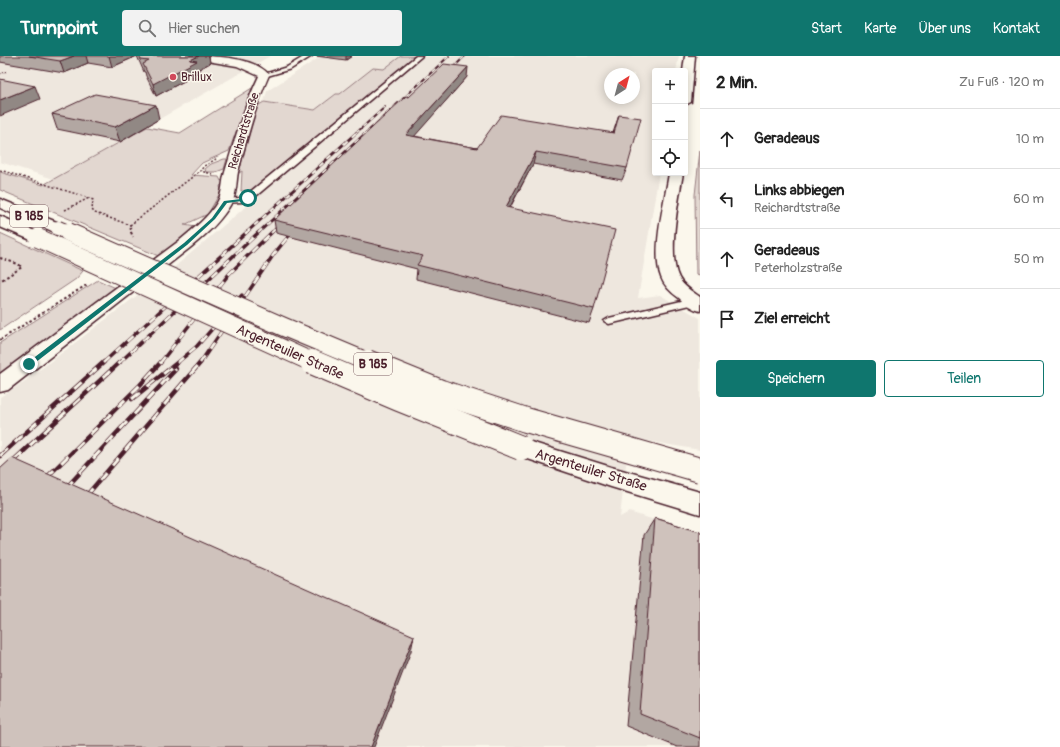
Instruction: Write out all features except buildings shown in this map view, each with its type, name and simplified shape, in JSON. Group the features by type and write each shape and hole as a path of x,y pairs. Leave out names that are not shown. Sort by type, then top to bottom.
{"street":[{"name":"Reichardtstraße","path":"0,385 147,275 201,230 213,218 225,202 229,192 231,172 255,93 264,75 250,66 226,58 194,56"},
{"path":"688,74 690,56"},
{"path":"676,176 667,244 666,266 670,278 679,289 697,303"},
{"name":"Argenteuiler Straße","path":"0,204 60,220 284,327 441,392 631,452 700,470"},
{"name":"Argenteuiler Straße","path":"0,221 346,378 438,416 521,448 611,477 700,503"}],"lane":[{"path":"264,75 289,68 309,56"},
{"path":"225,202 242,200 253,194 419,56"},
{"path":"609,321 697,303"}],"path":[{"path":"0,74 8,71"},
{"path":"0,170 89,198 93,200 92,210 95,213 130,225"},
{"path":"130,225 200,171"},
{"path":"60,220 89,198"},
{"path":"130,225 131,233 134,239"},
{"path":"0,258 18,264 22,267 0,281"}],"shaded area":[{"path":"0,56 270,56 54,179 0,162"},
{"path":"322,56 401,56 384,69 340,94 336,94 315,110 264,102 267,91"},
{"path":"401,56 415,56 251,190 241,191 242,171 220,186 221,191 208,214 184,225 196,227 161,257 0,190 0,172 43,185 147,127 180,133 252,88 229,151 202,163 191,175 219,177 221,181 241,166 257,106 264,102 315,110 336,94 340,94 373,68 384,69"},
{"path":"423,56 679,56 677,68 652,68 652,176 658,176 638,298 660,295 700,318 700,450 629,438 620,517 629,512 700,534 700,747 0,747 0,397 21,384 177,265"},
{"path":"700,150 700,275 696,274 695,195"},
{"path":"227,159 224,169 216,172 206,172 205,169 211,164"},
{"path":"0,233 83,271 76,279 0,330"},
{"path":"98,280 118,289 0,376 0,343"}],"railway":[{"path":"366,133 449,56"},
{"path":"448,73 465,56"},
{"path":"356,133 385,107"},
{"path":"246,233 357,132"},
{"path":"258,233 367,132"},
{"path":"271,233 284,221"},
{"path":"292,232 295,229"},
{"path":"103,363 247,232"},
{"path":"119,363 259,232"},
{"path":"160,363 229,274 272,232"},
{"path":"200,363 274,254 292,232"},
{"path":"177,363 197,346 242,295"},
{"path":"0,456 104,362"},
{"path":"0,473 120,362"},
{"path":"47,477 140,385 161,362"},
{"path":"132,399 178,362"},
{"path":"86,496 201,362"},
{"path":"66,488 176,369"}],"place":[{"name":"Brillux","path":"173,77"}],"route":[{"path":"29,364 147,275 185,244 213,218 225,202 248,198"}]}
